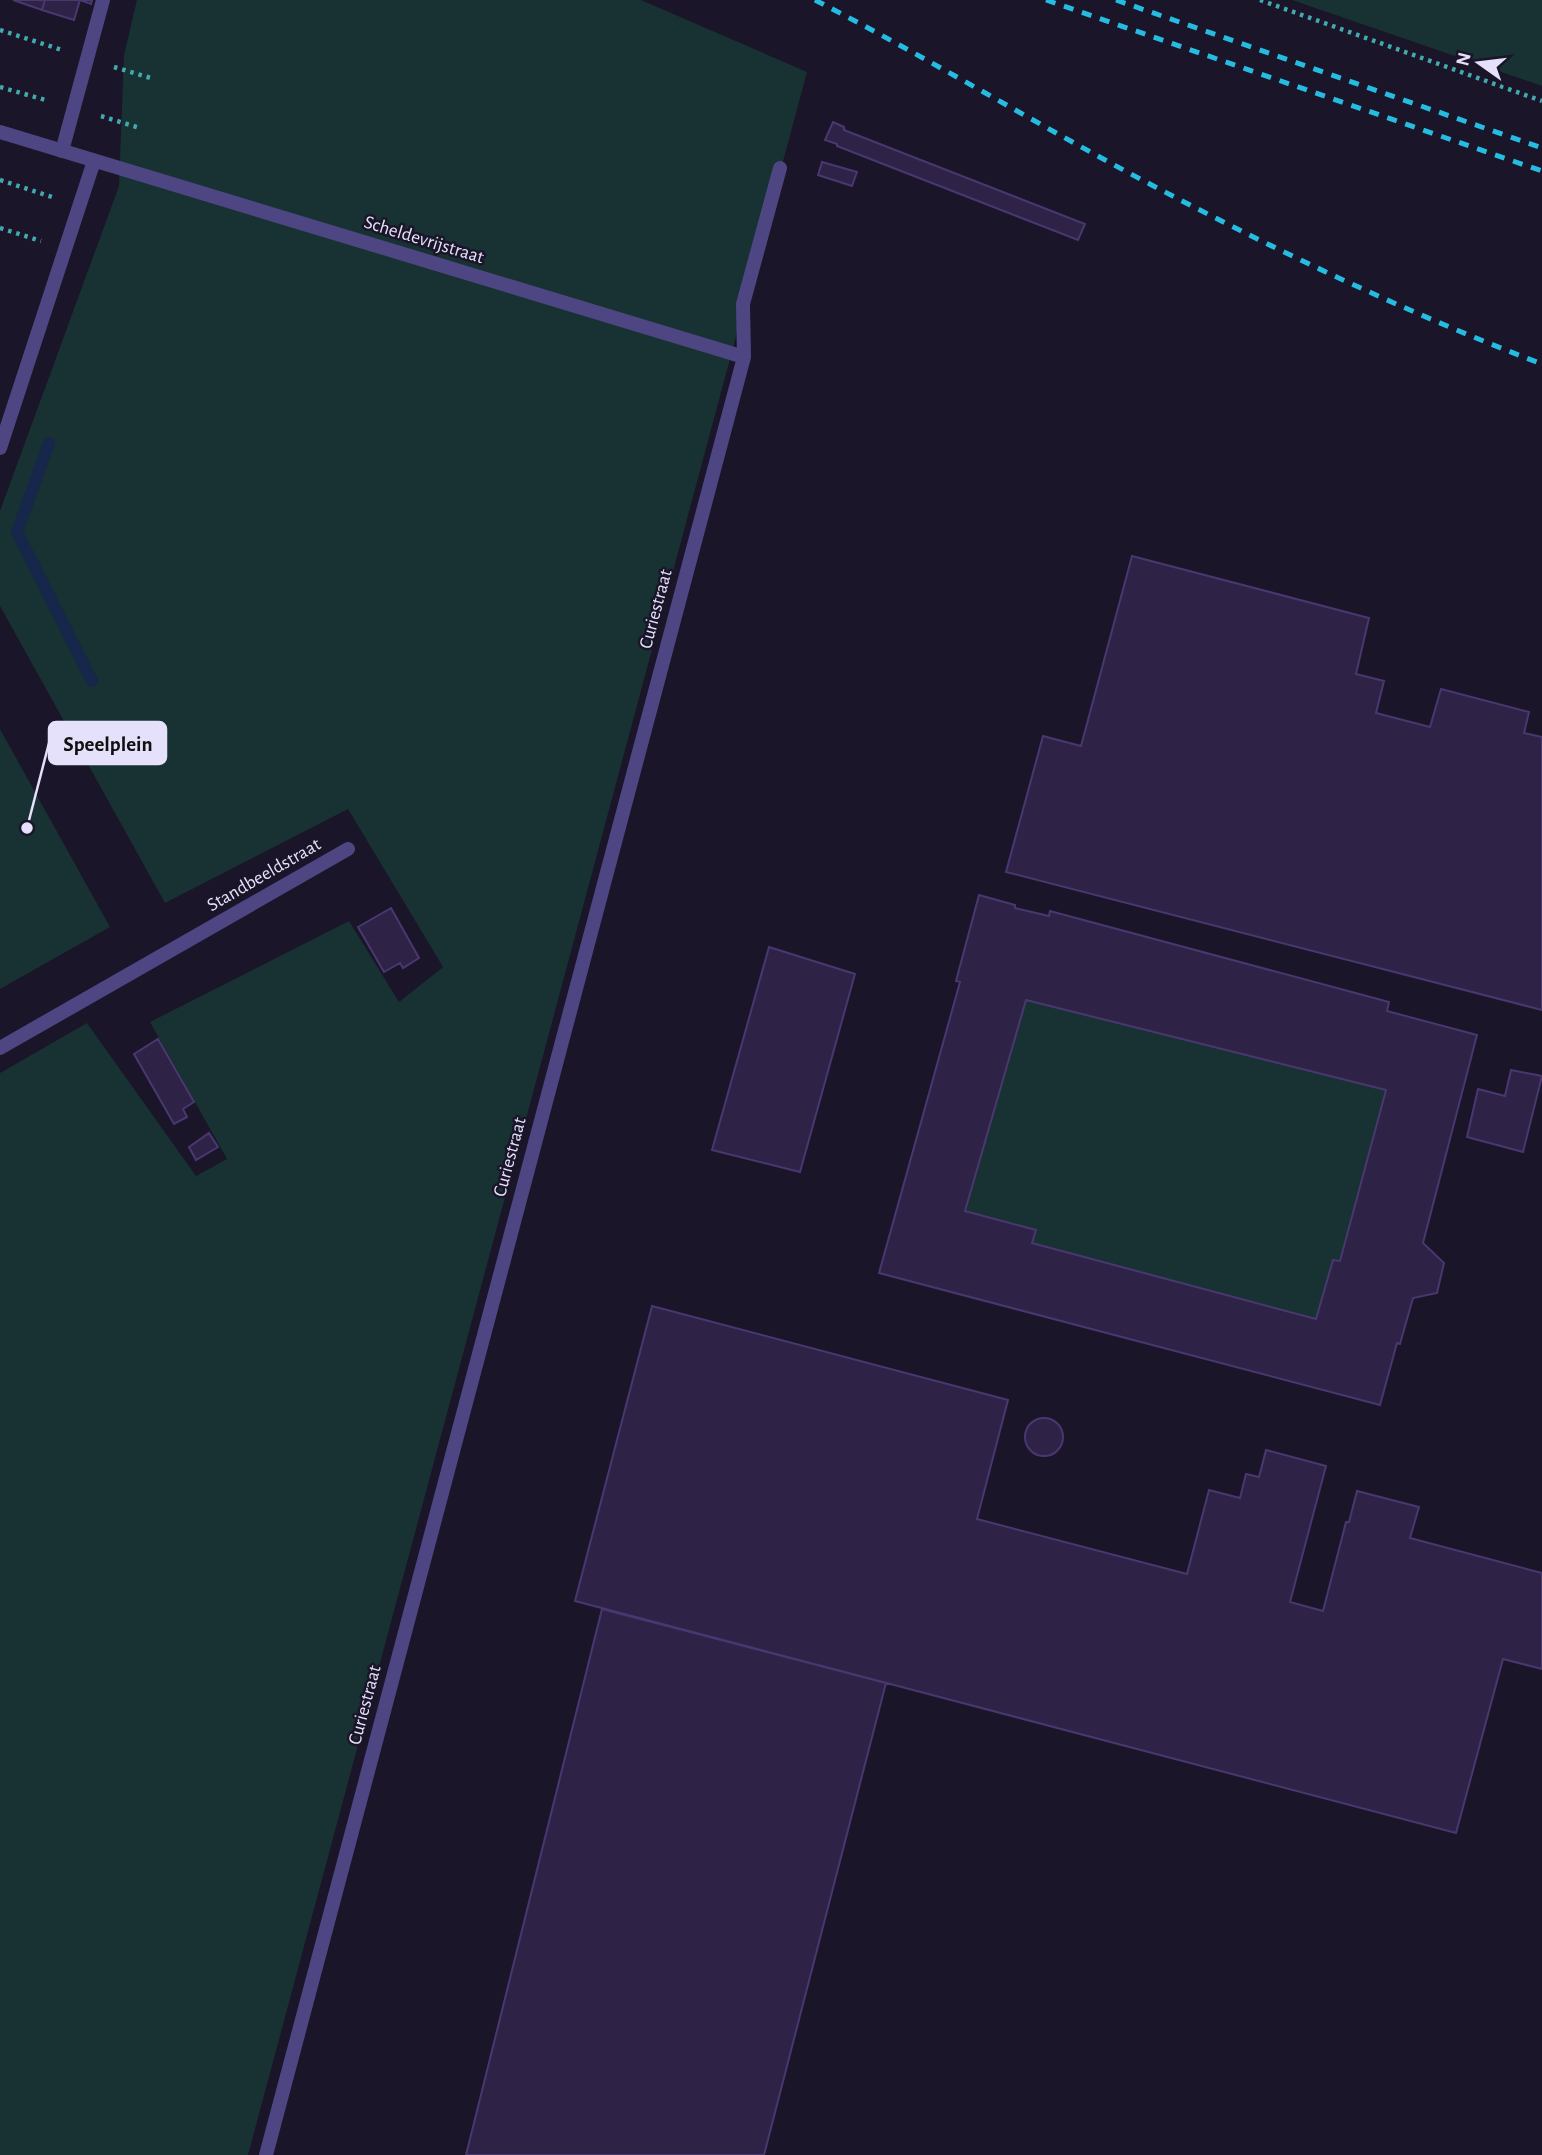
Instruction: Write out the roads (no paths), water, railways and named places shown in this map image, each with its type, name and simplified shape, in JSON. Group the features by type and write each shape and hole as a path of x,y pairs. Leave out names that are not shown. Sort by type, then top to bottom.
{"street":[{"path":"62,151 103,0"},
{"name":"Scheldevrijstraat","path":"0,132 744,357"},
{"path":"0,448 94,161"},
{"name":"Curiestraat","path":"266,2155 744,357 743,304 780,168"},
{"name":"Standbeeldstraat","path":"0,1048 348,849"}],"waterway":[{"path":"49,443 17,532 92,681"}],"railway":[{"path":"815,0 1103,159 1241,231 1390,301 1542,364"},
{"path":"1046,0 1542,171"},
{"path":"1116,0 1542,148"}],"place":[{"name":"Speelplein","path":"27,828"}]}
